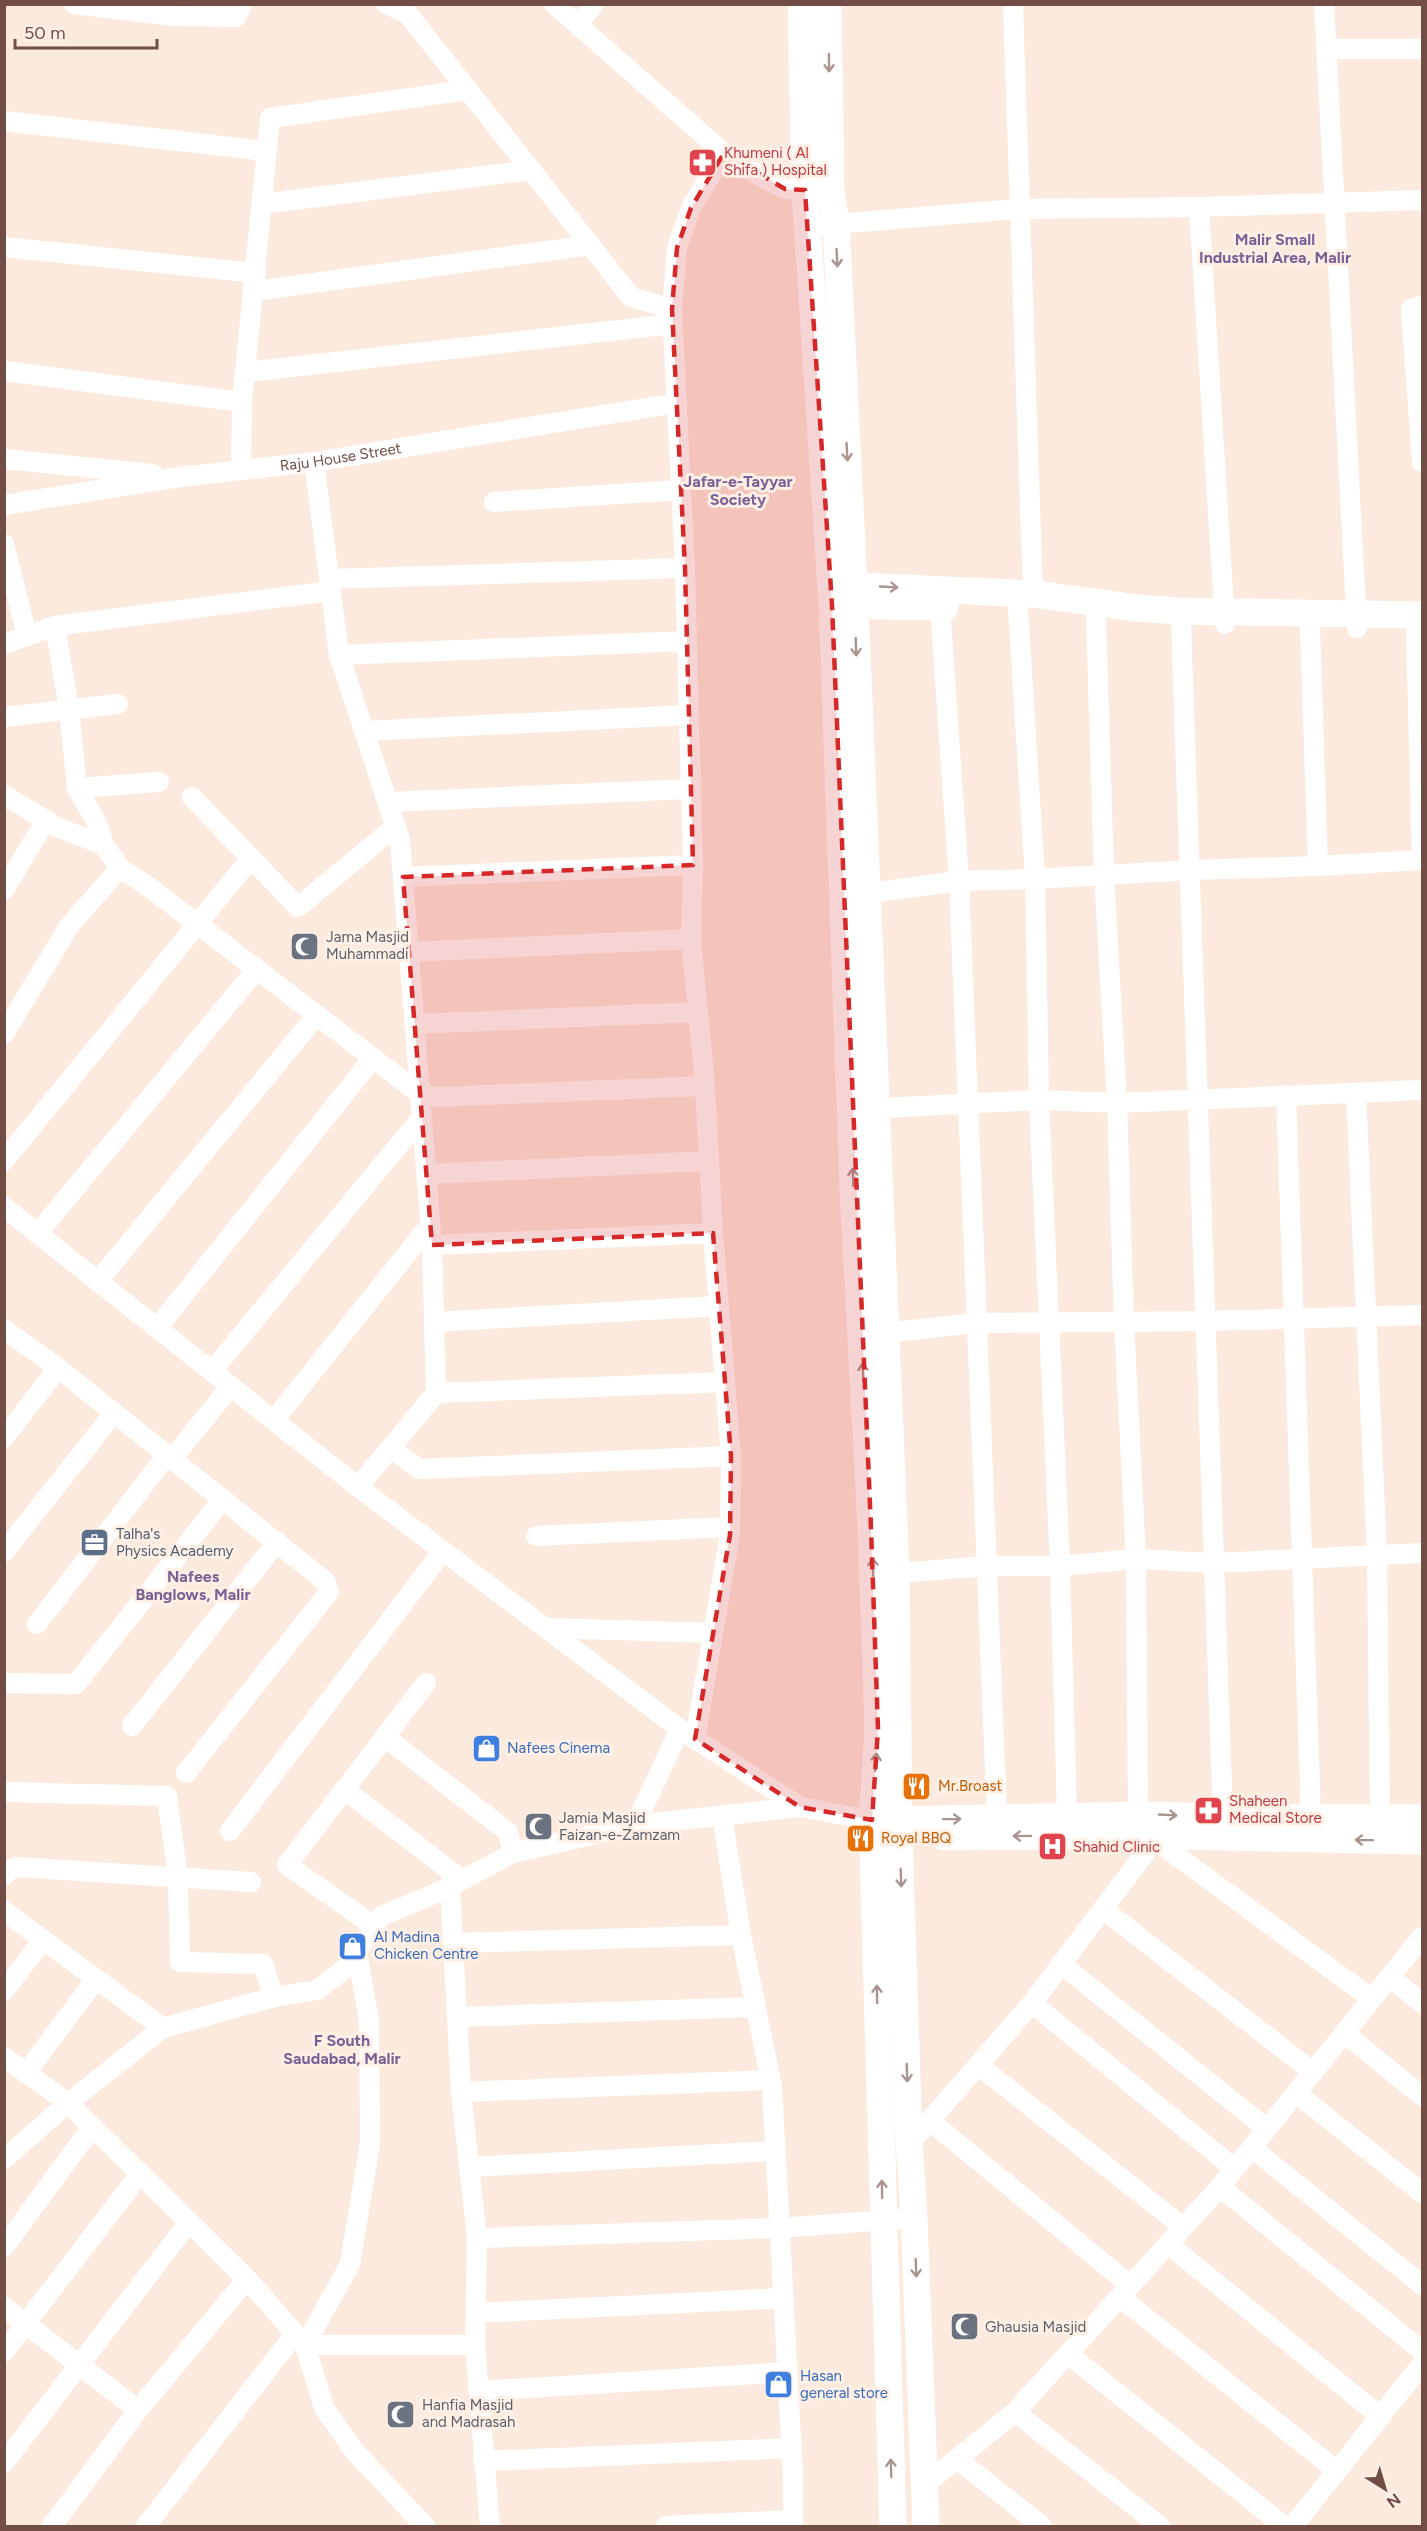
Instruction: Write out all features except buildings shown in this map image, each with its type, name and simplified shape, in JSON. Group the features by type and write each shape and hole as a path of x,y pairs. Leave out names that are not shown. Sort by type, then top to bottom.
{"main road":[{"path":"801,4 818,191 836,223 843,596 862,1109 873,1334 896,1573 886,1829 883,2221 893,2526"},
{"path":"828,4 818,191 808,228 843,596"},
{"path":"843,596 967,599 1137,608 1310,627 1357,621"},
{"path":"843,596 940,607 967,599"},
{"path":"1025,602 1096,618 1181,625 1225,618 1357,621 1420,626"},
{"path":"873,1334 871,1528 878,1729 914,2218 926,2526"},
{"path":"886,1829 997,1818 1067,1815 1422,1818"},
{"path":"886,1829 1155,1838 1422,1841"}],"street":[{"path":"74,4 236,17 242,4"},
{"path":"386,4 408,14 632,297 672,316"},
{"path":"554,4 734,162 785,189 818,191"},
{"path":"578,24 594,4"},
{"path":"1324,4 1357,621"},
{"path":"1013,5 1025,602 1035,879 1039,1100 1060,1566 1067,1815"},
{"path":"1326,49 1422,49"},
{"path":"242,470 242,402 270,118 467,90"},
{"path":"4,121 266,151"},
{"path":"635,1826 688,1734 713,1633 730,1527 731,1456 713,1233 705,1086 692,939 693,865 686,568 672,316 677,248 692,208 724,153"},
{"path":"261,204 531,171"},
{"path":"808,228 836,223 1018,209 1199,207 1422,200"},
{"path":"1199,207 1225,618"},
{"path":"4,247 255,282 591,245"},
{"path":"1422,306 1411,309 1422,462"},
{"path":"246,372 672,316"},
{"path":"4,371 242,402"},
{"name":"Raju House Street","path":"4,505 180,477 314,462 677,403"},
{"path":"4,459 180,477"},
{"path":"314,462 339,655 400,840 432,1245 436,1393 358,1487"},
{"path":"494,502 681,490"},
{"path":"4,544 27,636"},
{"path":"4,644 55,626 330,585 686,568"},
{"path":"940,607 959,881 997,1818"},
{"path":"1096,618 1104,874 1117,1103 1124,1322 1136,1559 1137,1815"},
{"path":"1181,625 1207,1321 1222,1818"},
{"path":"55,626 69,708 77,788 98,825 104,845 120,868 149,887 420,1094 436,1097 705,1086"},
{"path":"854,895 959,881 1422,860 1420,626"},
{"path":"1310,627 1318,866"},
{"path":"339,655 687,641"},
{"path":"4,717 118,704"},
{"path":"364,731 688,715"},
{"path":"77,788 159,782"},
{"path":"388,802 690,789"},
{"path":"4,795 59,828 104,845"},
{"path":"192,797 298,907 396,825"},
{"path":"4,891 46,820"},
{"path":"4,1161 251,858"},
{"path":"403,877 693,865"},
{"path":"4,1034 69,926 120,868"},
{"path":"409,952 692,939"},
{"path":"38,1234 257,969"},
{"path":"415,1024 698,1012"},
{"path":"98,1281 317,1015"},
{"path":"157,1328 373,1058"},
{"path":"862,1109 1039,1100 1117,1103 1422,1090"},
{"path":"1356,1093 1377,1556 1380,1818"},
{"path":"1286,1095 1311,1816"},
{"path":"212,1371 422,1118"},
{"path":"426,1174 709,1161"},
{"path":"4,1207 358,1487 688,1734 800,1807 886,1829"},
{"path":"274,1420 430,1225"},
{"path":"432,1245 713,1233"},
{"path":"434,1322 719,1306"},
{"path":"873,1334 976,1323 1207,1321 1422,1315"},
{"path":"4,1329 58,1368 326,1582 329,1592 186,1773"},
{"path":"4,1438 58,1368"},
{"path":"436,1393 725,1382"},
{"path":"37,1624 170,1457 231,1386"},
{"path":"4,1552 114,1413"},
{"path":"391,1448 419,1469 731,1456"},
{"path":"4,1683 76,1684 223,1499"},
{"path":"536,1536 730,1527"},
{"path":"132,1726 278,1542"},
{"path":"230,1832 443,1551"},
{"path":"896,1573 988,1566 1060,1566 1136,1559 1214,1563 1422,1553"},
{"path":"546,1628 713,1633"},
{"path":"374,1926 287,1866 426,1683"},
{"path":"385,1737 508,1832 513,1853"},
{"path":"344,1789 456,1883"},
{"path":"4,1792 167,1796 178,1878 180,1962 263,1964 274,1997"},
{"path":"4,2159 68,2103 163,2028 274,1997 317,1990 347,1967 380,1917 456,1883 513,1853 635,1826 800,1807"},
{"path":"666,2526 793,2523 792,2448 770,2080 741,1935 722,1816"},
{"path":"909,2140 930,2121 1032,2003 1155,1838 1372,1999"},
{"path":"4,1876 8,1871 17,1867 251,1882"},
{"path":"456,1883 453,1943 461,2092 477,2238 475,2344 490,2526"},
{"path":"1103,1909 1313,2072"},
{"path":"4,1911 163,2028"},
{"path":"453,1943 741,1935"},
{"path":"925,2482 1015,2412 1068,2354 1220,2187 1422,1937"},
{"path":"4,1991 43,1940"},
{"path":"146,2526 300,2340 350,2264 370,2143 369,2020 357,1953"},
{"path":"1061,1964 1267,2129"},
{"path":"1390,1977 1422,2003"},
{"path":"26,2073 96,1979"},
{"path":"1032,2003 1235,2169"},
{"path":"457,2017 756,2007"},
{"path":"1344,2033 1422,2096"},
{"path":"4,2057 68,2103 246,2279 300,2340 324,2409 355,2452 425,2526"},
{"path":"978,2065 1183,2227"},
{"path":"461,2092 770,2080"},
{"path":"1296,2093 1422,2193"},
{"path":"930,2121 1337,2471"},
{"path":"4,2247 92,2127"},
{"path":"1252,2148 1422,2285"},
{"path":"469,2167 775,2151"},
{"path":"4,2352 140,2174"},
{"path":"1220,2187 1422,2351"},
{"path":"477,2238 779,2228 914,2218"},
{"path":"4,2463 189,2222"},
{"path":"1168,2244 1381,2417"},
{"path":"52,2526 138,2410 246,2279"},
{"path":"476,2313 783,2298"},
{"path":"4,2307 138,2410"},
{"path":"300,2340 475,2344"},
{"path":"1068,2354 1284,2526"},
{"path":"1293,2526 1422,2364"},
{"path":"478,2391 787,2372"},
{"path":"1015,2412 1160,2526"},
{"path":"483,2461 792,2448"},
{"path":"957,2459 1042,2526"}],"highlighted area":[{"path":"724,153 785,189 805,190 832,605 871,1528 878,1729 872,1820 800,1807 695,1739 730,1535 731,1456 713,1233 432,1245 403,877 693,865 685,568 672,309 677,248 691,208"}],"place":[{"name":"Khumeni ( Al Shifa ) Hospital","path":"703,162"},
{"name":"Jama Masjid Muhammadi","path":"305,946"},
{"name":"Talha's Physics Academy","path":"95,1543"},
{"name":"Nafees Cinema","path":"486,1748"},
{"name":"Mr.Broast","path":"917,1786"},
{"name":"Shaheen Medical Store","path":"1208,1810"},
{"name":"Jamia Masjid Faizan-e-Zamzam","path":"538,1827"},
{"name":"Royal BBQ","path":"860,1838"},
{"name":"Shahid Clinic","path":"1052,1847"},
{"name":"Al Madina Chicken Centre","path":"353,1946"},
{"name":"Ghausia Masjid","path":"964,2327"},
{"name":"Hasan general store","path":"779,2385"},
{"name":"Hanfia Masjid and Madrasah","path":"401,2414"}],"district":[{"name":"Malir Small Industrial Area, Malir","path":"1275,248"},
{"name":"Jafar-e-Tayyar Society","path":"738,490"},
{"name":"Nafees Banglows, Malir","path":"193,1585"},
{"name":"F South Saudabad, Malir","path":"342,2049"}]}
